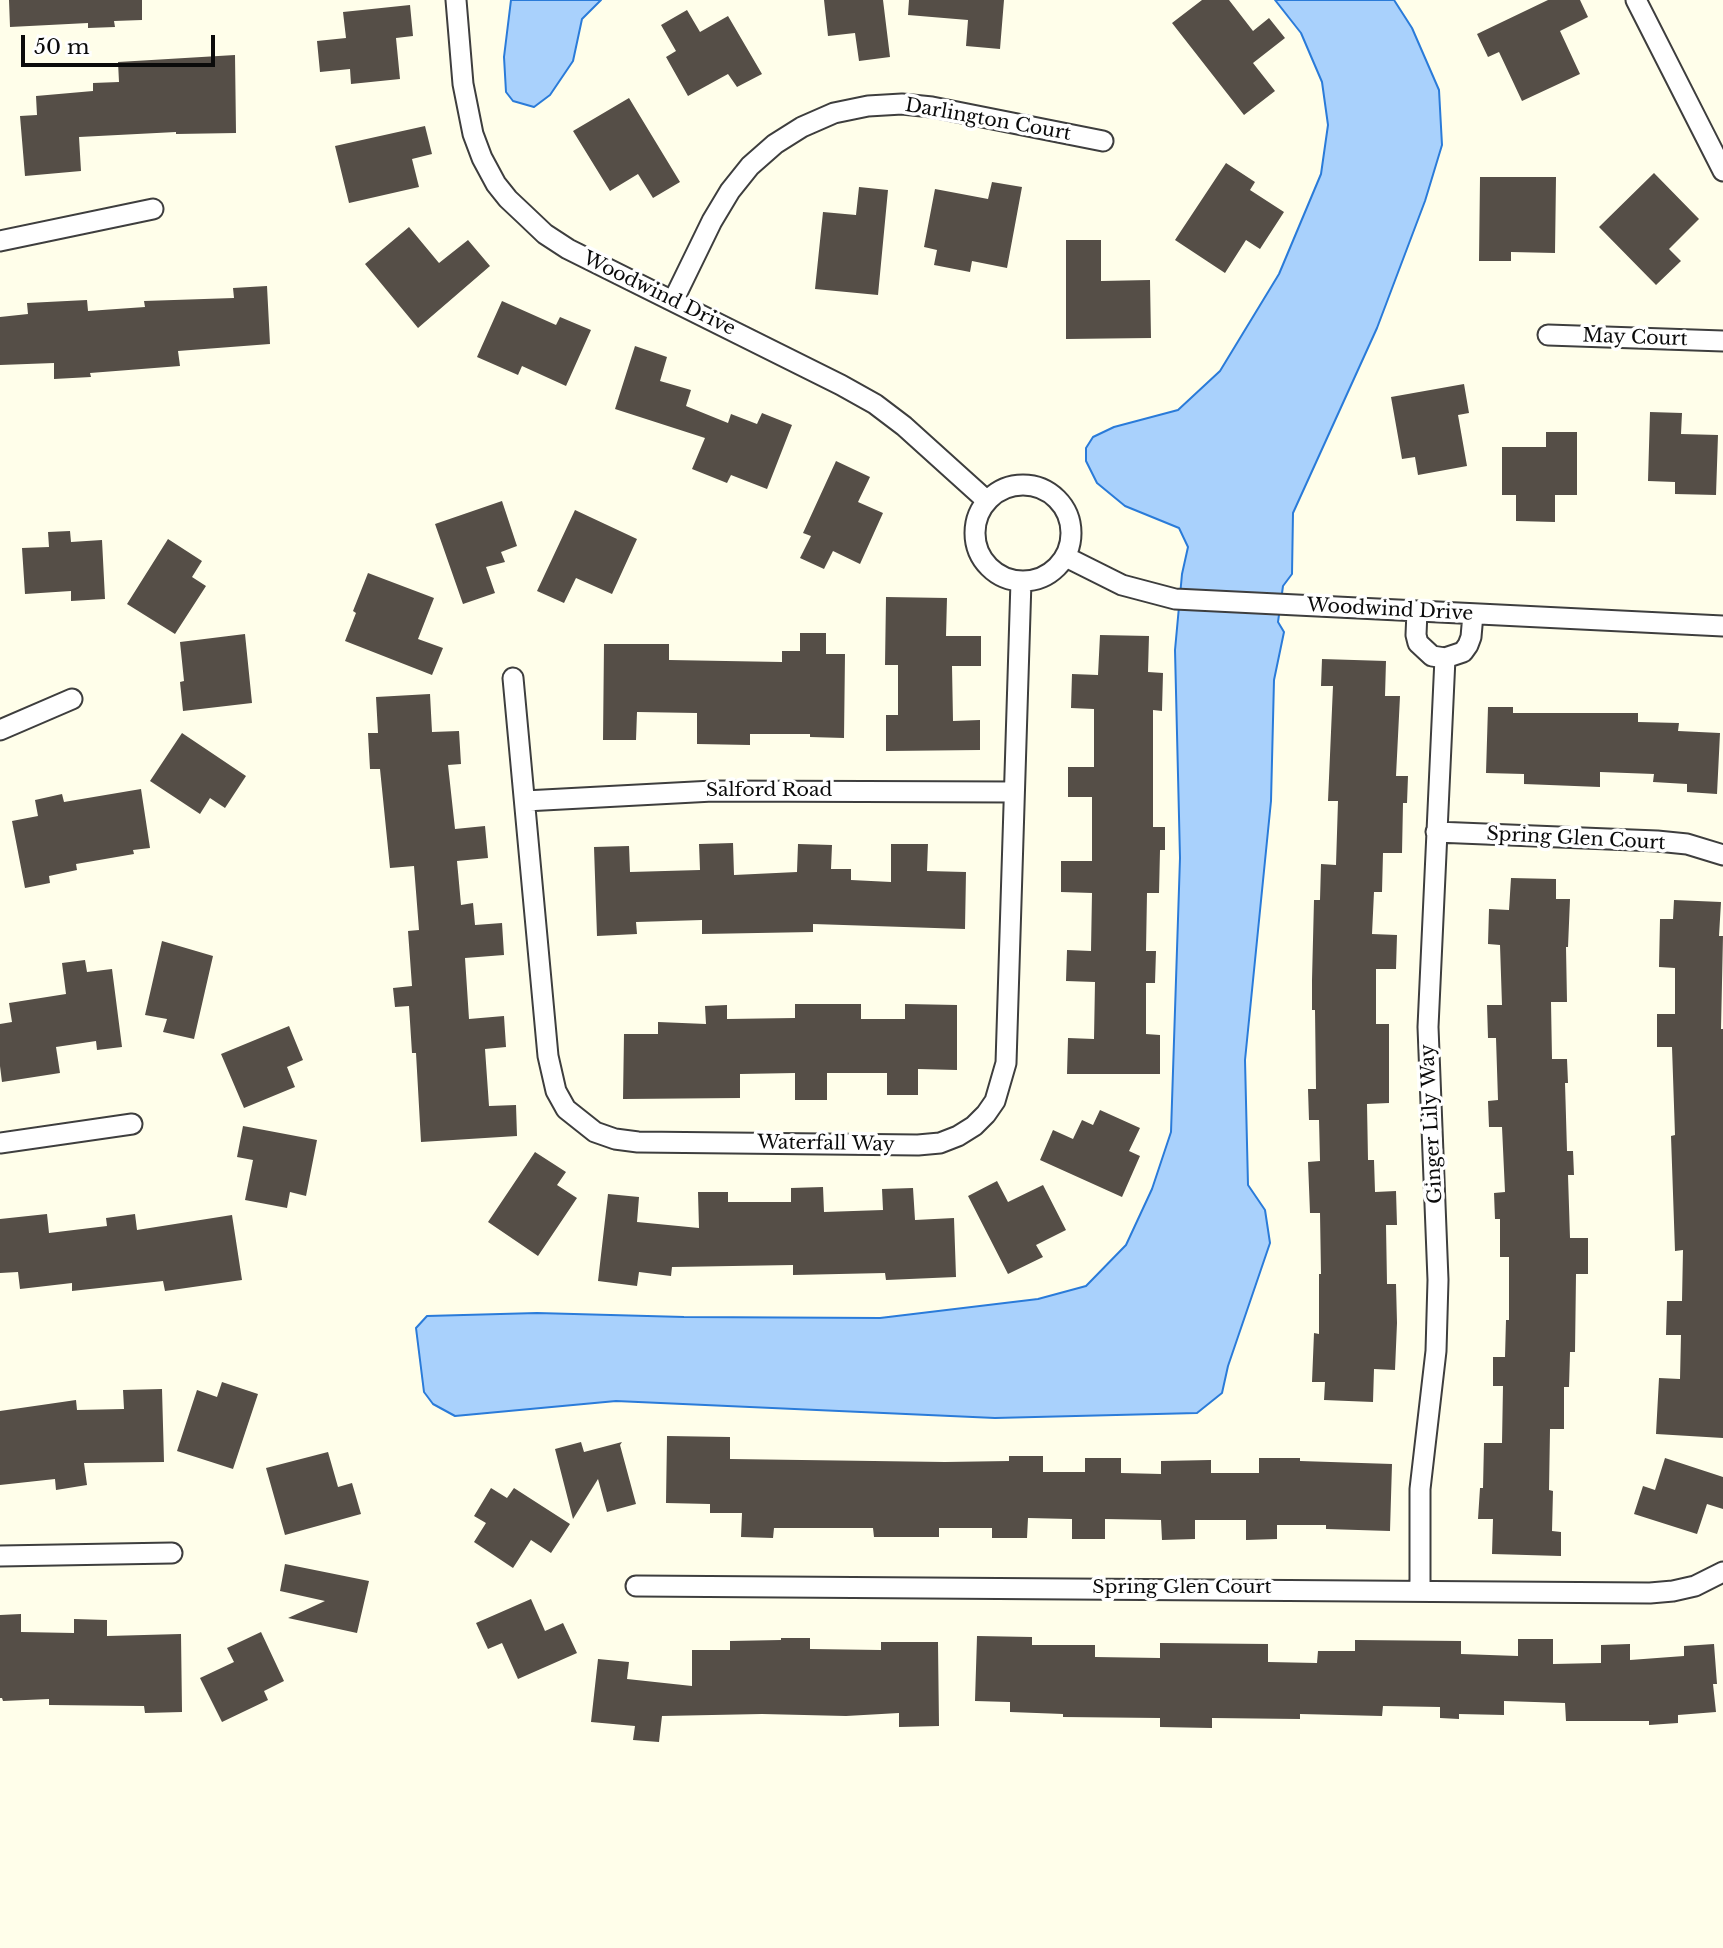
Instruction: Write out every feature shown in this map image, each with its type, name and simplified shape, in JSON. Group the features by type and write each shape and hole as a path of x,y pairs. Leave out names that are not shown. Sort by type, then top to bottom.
{"street":[{"name":"Woodwind Drive","path":"456,0 467,110 478,146 496,184 545,234 568,249 875,404 904,426 986,500"},
{"path":"1636,0 1723,171"},
{"name":"Darlington Court","path":"673,301 712,221 730,191 750,166 775,144 802,127 834,113 868,106 902,104 932,107 1103,141"},
{"path":"0,241 153,209"},
{"name":"May Court","path":"1548,335 1723,341"},
{"path":"1017,484 1038,486 1053,495 1065,508 1071,524 1071,541 1066,557 1050,574 1042,578 1021,581 1005,578 984,563 976,548 974,531 977,515 986,500 1001,489 1017,484"},
{"name":"Woodwind Drive","path":"1066,557 1122,585 1175,598 1723,626"},
{"name":"Waterfall Way","path":"513,678 550,1066 556,1091 566,1109 594,1132 615,1139 638,1142 940,1143 974,1126 995,1101 1006,1063 1021,581"},
{"path":"1417,611 1418,643 1432,656 1444,658 1463,652 1468,645 1474,614"},
{"name":"Ginger Lily Way","path":"1420,1590 1420,1489 1436,1351 1438,1280 1429,1040 1444,658"},
{"path":"0,730 72,699"},
{"name":"Salford Road","path":"524,801 713,791 1014,792"},
{"name":"Spring Glen Court","path":"1436,832 1657,841 1721,851"},
{"path":"0,1143 132,1124"},
{"path":"0,1556 172,1553"},
{"name":"Spring Glen Court","path":"636,1586 1661,1592 1695,1586 1723,1572"}],"water":[{"path":"511,0 601,0 582,19 573,61 550,95 534,107 513,101 506,92 504,57"},
{"path":"1275,0 1394,0 1412,28 1439,90 1442,145 1425,201 1377,328 1293,513 1292,574 1283,586 1278,622 1284,632 1274,680 1271,801 1245,1060 1248,1185 1265,1210 1270,1243 1228,1366 1222,1393 1197,1413 995,1418 616,1401 455,1416 433,1404 424,1392 416,1328 427,1316 537,1313 880,1318 1038,1299 1086,1286 1126,1245 1152,1189 1171,1132 1180,858 1175,650 1182,574 1188,547 1179,528 1125,506 1097,483 1086,461 1086,448 1093,437 1114,427 1178,410 1220,371 1279,274 1321,174 1328,125 1322,82 1301,33"}],"building":[{"path":"9,0 142,0 142,20 114,21 115,27 88,28 88,23 10,27"},
{"path":"824,0 883,0 890,57 859,61 855,33 828,36"},
{"path":"909,0 1004,0 1000,49 966,46 968,20 908,15"},
{"path":"1202,0 1229,0 1253,31 1269,18 1285,38 1253,63 1275,91 1244,115 1172,23"},
{"path":"1548,0 1580,0 1588,17 1560,31 1580,74 1522,101 1499,52 1488,57 1477,34"},
{"path":"410,5 413,36 396,38 400,79 351,84 350,69 320,72 317,41 346,38 343,12"},
{"path":"687,10 700,32 728,16 762,74 737,87 728,74 688,96 666,57 676,51 661,25"},
{"path":"235,55 236,133 176,132 79,137 81,171 25,176 20,116 37,115 36,96 93,91 93,83 119,82 118,62"},
{"path":"629,98 680,182 653,198 638,174 610,191 573,131"},
{"path":"425,126 432,154 412,159 419,187 349,203 335,146"},
{"path":"1226,163 1255,182 1250,190 1284,212 1260,249 1246,240 1225,273 1175,240"},
{"path":"1654,173 1699,219 1669,249 1681,261 1656,285 1599,227"},
{"path":"1480,177 1556,177 1555,253 1511,252 1511,261 1479,261"},
{"path":"992,182 1022,187 1007,268 972,261 970,272 934,265 937,250 924,247 935,189 988,199"},
{"path":"859,187 888,190 878,295 815,289 823,212 856,215"},
{"path":"409,227 439,263 468,240 490,266 418,328 365,264"},
{"path":"1066,240 1101,240 1101,281 1150,280 1151,338 1066,339"},
{"path":"267,286 270,344 178,351 180,366 90,373 91,377 54,379 54,363 0,365 0,317 28,314 27,303 87,300 88,311 145,307 144,301 234,298 233,288"},
{"path":"502,301 556,325 560,317 591,330 566,386 522,366 518,375 477,357"},
{"path":"635,346 667,357 660,381 691,390 686,406 728,423 731,414 757,424 762,413 792,425 767,489 731,475 727,483 692,469 705,438 615,409"},
{"path":"1464,384 1469,413 1458,415 1467,466 1418,475 1415,457 1402,459 1391,397"},
{"path":"1650,412 1682,413 1681,434 1718,435 1716,495 1675,494 1675,482 1648,481"},
{"path":"1546,432 1577,432 1577,495 1555,495 1555,522 1516,521 1516,495 1502,495 1502,447 1546,447"},
{"path":"836,461 870,477 858,502 883,513 860,564 833,551 824,569 800,558 811,536 803,533"},
{"path":"502,501 517,546 501,552 505,562 486,567 495,593 463,604 435,524"},
{"path":"575,510 637,539 612,594 576,578 564,603 537,591"},
{"path":"70,531 71,542 102,540 105,599 71,601 71,591 25,594 22,548 49,547 48,532"},
{"path":"168,539 202,561 192,577 206,586 175,634 127,604"},
{"path":"368,573 434,598 418,639 443,648 432,675 345,641"},
{"path":"886,597 947,598 946,636 981,636 981,666 952,666 953,721 980,720 980,750 886,751 886,715 898,715 898,665 885,665"},
{"path":"800,633 826,633 826,654 845,654 844,738 810,737 810,734 750,734 750,745 697,744 697,713 637,712 636,740 603,740 604,644 669,644 669,660 782,662 782,651 800,651"},
{"path":"245,634 252,703 183,711 180,682 184,681 180,642"},
{"path":"1100,635 1149,636 1148,672 1163,673 1162,711 1153,710 1153,827 1165,827 1165,850 1160,850 1159,893 1147,893 1146,951 1156,951 1155,983 1146,983 1146,1034 1160,1035 1160,1074 1067,1074 1068,1038 1094,1039 1095,982 1066,981 1067,950 1091,951 1092,893 1061,892 1061,861 1092,861 1092,797 1068,797 1068,767 1094,767 1094,709 1071,708 1072,674 1098,675"},
{"path":"1322,659 1386,661 1385,696 1400,696 1396,776 1408,776 1407,803 1403,803 1402,853 1383,853 1382,892 1374,892 1372,934 1397,935 1396,969 1376,969 1376,1024 1389,1024 1389,1103 1367,1104 1368,1160 1374,1160 1375,1192 1396,1191 1397,1225 1386,1225 1387,1284 1396,1284 1397,1323 1395,1370 1374,1369 1373,1402 1324,1400 1325,1382 1312,1382 1314,1333 1319,1334 1321,1274 1320,1213 1310,1213 1308,1162 1320,1161 1319,1120 1309,1120 1308,1089 1316,1089 1315,1010 1312,1010 1314,900 1320,900 1321,864 1336,865 1338,801 1328,801 1333,686 1321,686"},
{"path":"430,694 432,732 459,731 461,764 448,765 455,829 485,826 488,858 457,861 461,905 473,903 475,925 502,923 504,955 465,958 469,1019 504,1016 506,1047 485,1049 489,1106 516,1105 517,1136 421,1142 416,1053 412,1053 409,1006 395,1007 393,988 412,986 408,931 419,930 414,866 390,868 380,769 370,769 368,733 378,733 376,697"},
{"path":"1488,707 1513,707 1513,713 1638,713 1638,722 1679,723 1678,731 1720,733 1717,794 1687,792 1687,784 1653,782 1654,774 1600,772 1600,787 1524,784 1524,774 1486,773"},
{"path":"182,733 246,776 225,808 210,798 200,814 150,781"},
{"path":"141,789 150,848 133,850 134,854 76,864 77,870 49,876 50,883 25,888 12,821 38,816 35,800 62,794 64,802"},
{"path":"733,843 734,875 797,872 798,844 832,845 831,869 851,869 851,880 891,882 891,844 928,844 927,871 966,872 965,929 813,924 813,932 702,934 702,920 636,922 637,934 597,936 594,847 629,846 630,872 700,870 699,844"},
{"path":"1511,878 1556,879 1556,899 1570,899 1566,947 1567,1002 1551,1002 1552,1059 1567,1059 1567,1151 1573,1151 1574,1175 1568,1175 1570,1238 1588,1238 1588,1274 1576,1274 1575,1352 1570,1352 1569,1387 1564,1387 1564,1429 1550,1429 1549,1490 1553,1491 1552,1531 1561,1532 1561,1556 1492,1554 1493,1519 1478,1519 1480,1488 1483,1488 1484,1443 1502,1443 1503,1386 1493,1386 1493,1357 1505,1357 1506,1320 1509,1320 1509,1257 1500,1257 1500,1219 1495,1219 1494,1193 1505,1192 1502,1127 1489,1127 1488,1101 1498,1100 1496,1038 1488,1038 1487,1005 1502,1005 1500,945 1488,944 1489,909 1509,910"},
{"path":"1674,900 1721,902 1719,936 1723,936 1723,1438 1656,1434 1659,1378 1680,1379 1681,1335 1666,1335 1667,1301 1682,1301 1683,1250 1675,1251 1671,1136 1675,1135 1672,1047 1657,1047 1657,1014 1675,1014 1675,968 1659,967 1660,919 1673,919"},
{"path":"162,941 213,956 194,1039 163,1032 167,1019 145,1015"},
{"path":"85,960 87,972 112,969 122,1047 97,1050 96,1041 56,1047 60,1073 2,1082 0,1024 12,1022 9,1003 66,994 62,963"},
{"path":"795,1004 861,1004 861,1019 905,1019 905,1004 957,1005 957,1070 918,1069 918,1095 887,1095 887,1073 827,1073 827,1100 795,1100 795,1073 740,1074 740,1098 623,1099 624,1034 658,1034 658,1022 706,1024 705,1006 727,1005 727,1019 795,1018"},
{"path":"289,1026 303,1060 287,1067 295,1087 244,1108 221,1054"},
{"path":"1100,1110 1140,1128 1129,1151 1140,1156 1122,1197 1040,1160 1053,1130 1073,1139 1082,1120 1093,1125"},
{"path":"243,1126 317,1140 306,1196 290,1192 287,1208 245,1200 253,1160 237,1157"},
{"path":"535,1152 566,1172 557,1185 577,1198 538,1256 488,1222"},
{"path":"997,1181 1008,1202 1043,1185 1066,1230 1036,1245 1043,1257 1008,1274 968,1196"},
{"path":"823,1187 824,1212 883,1210 882,1189 913,1188 915,1220 954,1218 956,1277 886,1280 885,1273 793,1275 793,1265 672,1267 671,1276 639,1272 637,1286 598,1281 608,1194 639,1197 637,1222 699,1228 698,1192 728,1192 728,1202 791,1202 791,1188"},
{"path":"47,1214 49,1233 107,1226 106,1218 135,1214 137,1230 232,1215 242,1280 165,1291 163,1281 72,1291 72,1283 20,1289 18,1272 0,1273 0,1219"},
{"path":"222,1382 258,1394 233,1469 177,1451 197,1390 217,1397"},
{"path":"162,1389 164,1462 84,1463 87,1485 56,1490 55,1479 0,1485 0,1411 76,1400 77,1410 124,1409 123,1390"},
{"path":"667,1436 730,1437 730,1459 945,1462 1009,1461 1009,1456 1043,1456 1043,1472 1085,1472 1085,1458 1121,1458 1121,1473 1161,1474 1161,1461 1211,1460 1211,1473 1259,1473 1259,1458 1392,1464 1390,1531 1326,1529 1326,1525 1277,1525 1277,1539 1246,1540 1246,1520 1195,1520 1195,1539 1162,1540 1161,1520 1105,1519 1105,1539 1072,1539 1072,1519 1028,1518 1027,1538 992,1538 992,1528 939,1528 939,1537 874,1537 873,1528 774,1528 773,1538 741,1537 742,1513 710,1513 710,1504 666,1503"},
{"path":"581,1442 584,1452 622,1442 620,1445 636,1504 607,1512 598,1479 573,1519 555,1449"},
{"path":"328,1452 338,1487 352,1483 361,1514 285,1535 266,1468"},
{"path":"1665,1458 1723,1477 1723,1509 1707,1504 1697,1534 1634,1514 1643,1486 1655,1490"},
{"path":"491,1488 507,1498 514,1488 570,1524 551,1553 531,1540 513,1568 474,1542 486,1523 474,1516"},
{"path":"285,1564 369,1581 357,1633 288,1618 325,1601 280,1591"},
{"path":"531,1599 545,1631 563,1623 577,1653 518,1679 502,1643 488,1649 476,1623"},
{"path":"21,1614 21,1632 74,1633 74,1619 107,1620 107,1636 181,1634 182,1712 145,1713 144,1706 49,1705 49,1699 3,1701 0,1698 0,1615"},
{"path":"261,1632 284,1681 264,1691 268,1700 222,1722 200,1678 234,1662 227,1648"},
{"path":"977,1636 1032,1637 1032,1645 1095,1645 1095,1657 1160,1658 1160,1643 1268,1644 1268,1662 1317,1663 1318,1651 1355,1651 1355,1640 1461,1641 1461,1654 1518,1656 1518,1639 1553,1639 1553,1664 1601,1663 1601,1645 1630,1644 1630,1660 1684,1656 1684,1646 1714,1644 1717,1684 1713,1684 1716,1712 1678,1715 1678,1723 1649,1725 1649,1721 1566,1721 1565,1703 1504,1701 1504,1715 1459,1714 1459,1719 1440,1718 1440,1707 1383,1706 1382,1716 1300,1714 1300,1719 1212,1718 1212,1728 1160,1727 1160,1718 1063,1717 1063,1714 1010,1712 1010,1702 975,1701"},
{"path":"810,1638 810,1649 881,1650 881,1642 938,1642 939,1726 899,1727 899,1713 846,1716 662,1716 659,1742 633,1740 635,1726 591,1722 598,1659 629,1662 627,1679 692,1686 692,1650 730,1650 730,1641"}]}
